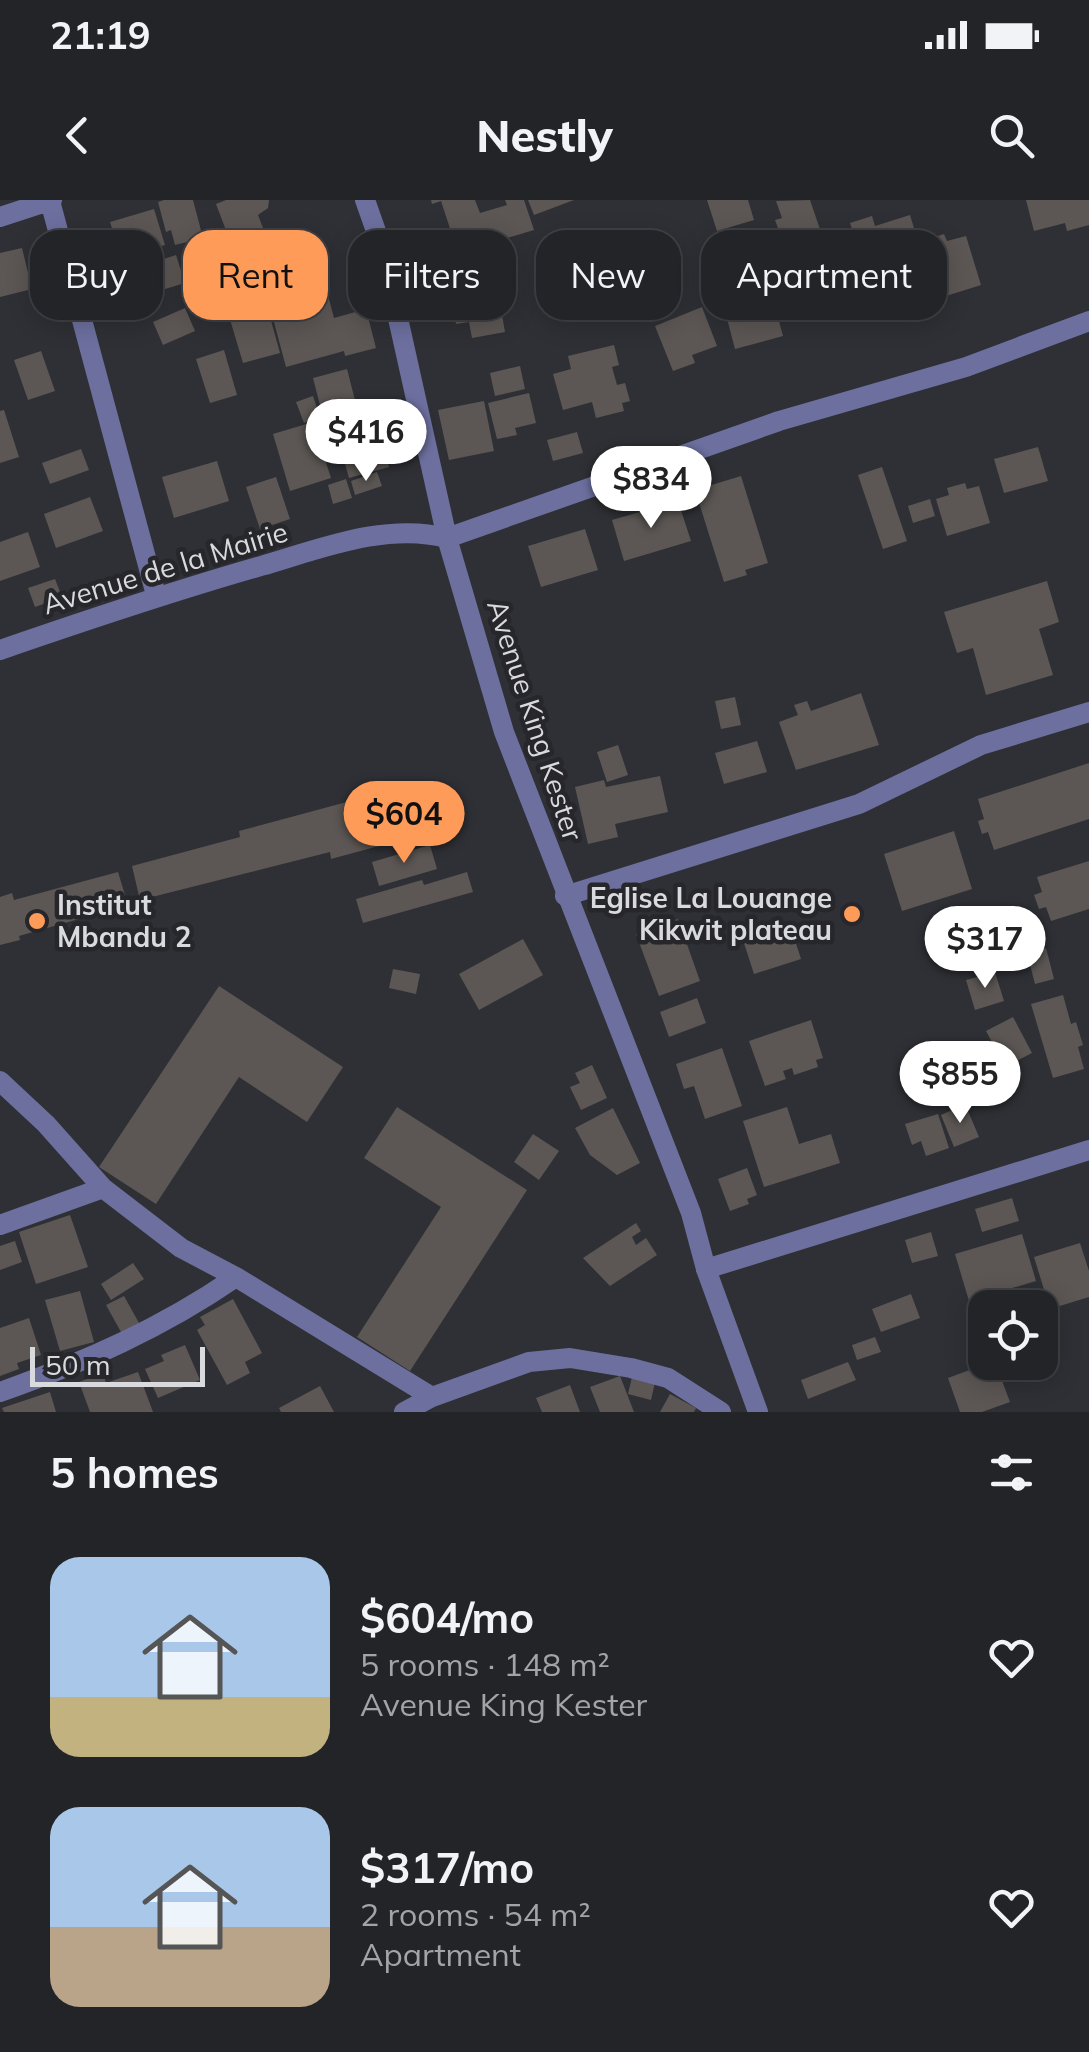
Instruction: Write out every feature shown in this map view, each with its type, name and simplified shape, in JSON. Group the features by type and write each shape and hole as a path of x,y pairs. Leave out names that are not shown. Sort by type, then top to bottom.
{"street":[{"path":"0,218 51,200 156,596"},
{"name":"Avenue King Kester","path":"365,200 383,251 447,538 504,732 691,1213 706,1270 758,1412"},
{"name":"Avenue de la Mairie","path":"0,650 156,596 356,539 420,531 447,538 779,421 966,367 1089,321"},
{"path":"566,896 859,804 982,745 1089,712"},
{"path":"0,1081 46,1124 103,1188 181,1248 236,1277 432,1398"},
{"path":"706,1270 1089,1150"},
{"path":"0,1225 103,1188"},
{"path":"0,1392 120,1346 190,1309 236,1277"},
{"path":"404,1412 529,1362 570,1358 668,1378 721,1412"}],"building":[{"path":"193,200 201,230 183,230 183,243 175,245 171,230 166,232 158,202"},
{"path":"226,200 269,200 268,208 258,215 264,230 226,230 216,204"},
{"path":"431,200 475,200 480,213 507,205 505,200 524,200 534,230 516,235 516,230 450,230 441,201 432,204"},
{"path":"528,200 574,200 534,215"},
{"path":"707,200 748,200 754,220 717,230"},
{"path":"810,200 820,230 779,230 775,220 782,218 776,201"},
{"path":"1026,200 1089,200 1089,225 1067,231 1065,223 1034,231"},
{"path":"154,209 160,230 112,230 110,222"},
{"path":"910,215 915,230 852,230 850,223 872,216 875,226"},
{"path":"966,236 981,285 947,296 947,241"},
{"path":"22,248 30,290 0,297 0,253"},
{"path":"176,255 183,284 163,290 163,259"},
{"path":"328,295 334,318 348,314 348,320 369,320 376,348 345,356 344,351 286,367 273,320 328,320"},
{"path":"701,307 701,320 707,320 717,346 692,355 695,363 673,371 655,326 681,320 681,315"},
{"path":"183,309 183,320 190,320 195,331 163,345 153,322"},
{"path":"230,320 271,320 280,353 243,363"},
{"path":"455,320 503,320 505,332 472,338 469,322 456,324"},
{"path":"727,320 779,320 783,336 735,349"},
{"path":"614,345 619,365 612,367 617,385 625,383 630,401 622,403 624,411 596,418 592,402 563,410 553,374 571,369 568,356"},
{"path":"224,350 237,395 210,403 196,359"},
{"path":"41,351 55,391 28,400 14,360"},
{"path":"520,366 525,389 495,396 490,373"},
{"path":"347,369 356,404 322,413 313,378"},
{"path":"529,393 536,423 515,428 517,435 497,439 488,403"},
{"path":"313,396 320,417 304,423 296,402"},
{"path":"484,401 494,451 449,460 438,410"},
{"path":"4,410 19,457 0,463 0,411"},
{"path":"375,418 389,467 349,478 335,429"},
{"path":"313,422 331,478 290,491 273,434"},
{"path":"577,432 583,453 553,461 547,440"},
{"path":"1038,447 1048,481 1004,493 994,459"},
{"path":"81,449 89,470 50,484 42,463"},
{"path":"217,461 229,501 174,518 162,477"},
{"path":"882,467 907,541 883,549 858,475"},
{"path":"377,472 382,486 355,495 351,481"},
{"path":"741,476 768,563 724,582 695,490"},
{"path":"276,477 290,519 260,529 246,487"},
{"path":"346,479 352,498 333,504 328,485"},
{"path":"965,483 967,489 979,486 990,523 947,536 936,499 949,495 947,488"},
{"path":"90,497 103,531 56,548 44,514"},
{"path":"930,499 935,516 913,523 908,506"},
{"path":"678,501 691,541 624,561 612,520"},
{"path":"585,529 598,570 541,587 528,546"},
{"path":"28,532 40,567 0,581 0,542"},
{"path":"55,579 62,597 35,607 28,588"},
{"path":"1047,581 1059,622 1039,629 1053,675 986,695 973,648 957,653 944,612"},
{"path":"861,693 879,745 796,770 779,722 798,715 794,705 807,701 811,711"},
{"path":"735,697 741,725 721,729 715,701"},
{"path":"757,741 767,772 724,784 715,753"},
{"path":"618,745 628,775 607,782 597,752"},
{"path":"1089,763 1089,819 994,850 988,832 982,834 978,821 984,819 978,799"},
{"path":"660,776 668,812 615,824 618,837 588,844 575,787 604,780 606,787"},
{"path":"433,782 446,826 422,834 408,790"},
{"path":"380,793 392,836 378,840 379,846 331,859 330,852 140,900 132,866 240,837 239,831"},
{"path":"954,831 972,889 902,911 884,854"},
{"path":"430,845 437,869 379,886 372,862"},
{"path":"1089,861 1089,909 1051,921 1046,907 1039,909 1034,895 1042,892 1037,877"},
{"name":"Institut Mbandu 2","path":"118,872 128,905 0,945 0,897 12,893 14,900"},
{"path":"467,872 473,892 363,923 356,899"},
{"path":"678,919 700,981 659,996 636,934"},
{"path":"790,925 801,959 754,974 743,940"},
{"path":"523,939 543,975 479,1010 459,974"},
{"path":"1046,948 1054,979 1035,984 1027,953"},
{"path":"393,969 420,974 416,994 389,988"},
{"path":"995,972 1004,1001 975,1010 966,980"},
{"path":"219,986 343,1067 307,1122 239,1077 156,1204 99,1167"},
{"path":"1063,995 1071,1024 1076,1022 1083,1045 1078,1047 1084,1069 1053,1078 1031,1004"},
{"path":"697,998 706,1023 669,1037 660,1012"},
{"path":"1013,1017 1032,1053 1005,1067 986,1031"},
{"path":"811,1020 823,1058 816,1060 818,1067 794,1075 792,1068 783,1071 786,1079 765,1086 749,1041"},
{"path":"722,1048 742,1106 705,1119 694,1086 684,1089 676,1064"},
{"path":"592,1065 607,1098 581,1110 570,1087 580,1083 575,1073"},
{"path":"965,1104 979,1137 954,1147 941,1115"},
{"path":"397,1107 527,1190 410,1371 357,1337 441,1207 364,1158"},
{"path":"787,1107 799,1144 831,1134 840,1163 764,1187 743,1121"},
{"path":"613,1108 640,1163 617,1175 590,1155 575,1128"},
{"path":"938,1114 949,1148 926,1156 921,1141 912,1145 905,1124"},
{"path":"533,1134 559,1151 539,1180 514,1162"},
{"path":"747,1168 757,1195 747,1199 749,1204 730,1211 718,1179"},
{"path":"1012,1198 1019,1221 982,1232 975,1209"},
{"path":"70,1215 88,1267 36,1284 19,1232"},
{"path":"636,1223 641,1231 632,1237 636,1245 646,1238 657,1255 610,1286 583,1258"},
{"path":"931,1232 938,1256 912,1263 905,1240"},
{"path":"1022,1234 1036,1281 1006,1290 968,1290 968,1298 955,1254"},
{"path":"15,1241 22,1262 0,1270 0,1246"},
{"path":"1080,1243 1089,1271 1089,1297 1058,1307 1058,1290 1044,1290 1034,1257"},
{"path":"133,1263 144,1279 111,1300 101,1284"},
{"path":"80,1291 94,1342 60,1351 45,1300"},
{"path":"911,1294 920,1318 881,1332 872,1309"},
{"path":"124,1296 139,1323 121,1332 106,1305"},
{"path":"233,1299 262,1353 245,1362 250,1373 227,1385 197,1330 205,1325 200,1317"},
{"path":"29,1318 41,1355 17,1363 19,1369 0,1376 0,1328"},
{"path":"875,1337 881,1352 857,1360 852,1345"},
{"path":"185,1345 200,1380 158,1398 145,1369 164,1361 161,1355"},
{"path":"848,1362 856,1380 808,1399 801,1380"},
{"path":"968,1371 968,1380 1002,1380 1010,1402 982,1412 960,1412 948,1378"},
{"path":"138,1372 153,1412 90,1412 79,1382 103,1373 106,1383"},
{"path":"620,1376 634,1412 600,1412 590,1387"},
{"path":"632,1377 655,1382 651,1400 628,1394"},
{"path":"570,1385 580,1412 542,1412 536,1398"},
{"path":"320,1386 334,1412 281,1412 279,1408"},
{"path":"50,1392 56,1412 4,1412 2,1408"},
{"path":"670,1394 696,1408 694,1412 660,1412"}],"place":[{"name":"Eglise La Louange Kikwit plateau","path":"852,914"},
{"name":"Institut Mbandu 2","path":"37,921"}]}
